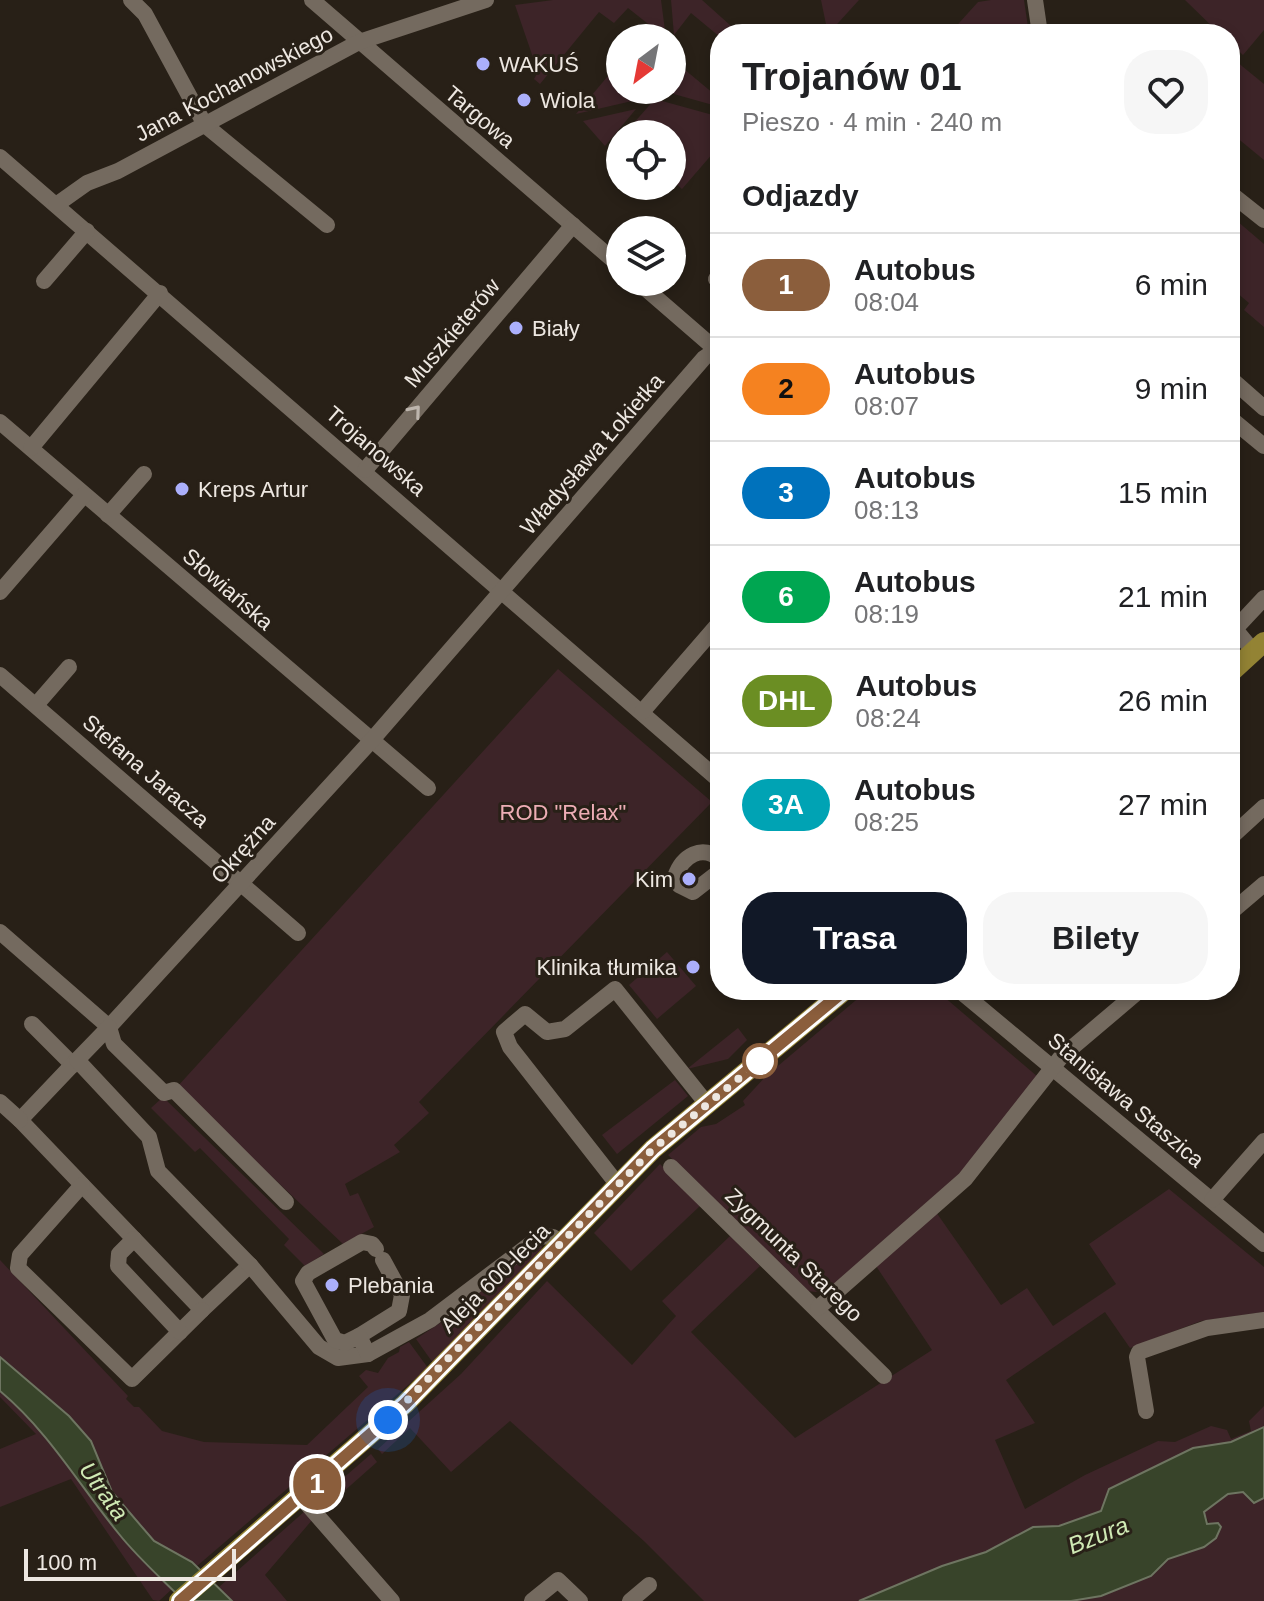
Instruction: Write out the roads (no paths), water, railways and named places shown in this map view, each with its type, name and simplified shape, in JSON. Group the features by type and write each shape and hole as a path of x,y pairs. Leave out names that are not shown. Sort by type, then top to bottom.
{"main road":[{"path":"1240,664 1259,647"},
{"name":"Aleja 600-lecia","path":"179,1601 405,1404 653,1149 833,1000"}],"street":[{"path":"131,0 145,14 205,125 327,225"},
{"name":"Targowa","path":"312,0 606,254"},
{"name":"Jana Kochanowskiego","path":"56,205 87,183 118,171 359,42 486,0"},
{"path":"1035,0 1039,24"},
{"name":"Trojanowska","path":"0,157 365,470 710,772"},
{"path":"1240,201 1264,220"},
{"name":"Muszkieterów","path":"365,470 573,225"},
{"path":"44,281 87,231"},
{"path":"31,448 160,293"},
{"path":"655,296 710,342"},
{"name":"Władysława Łokietka","path":"503,590 710,355"},
{"path":"1240,387 1264,408"},
{"path":"1240,426 1264,446"},
{"name":"Słowiańska","path":"3,430 31,448 428,788"},
{"path":"108,515 144,474"},
{"path":"0,592 84,495"},
{"name":"Okrężna","path":"20,1120 242,884 503,590"},
{"path":"1240,624 1264,598"},
{"path":"1240,633 1259,647"},
{"path":"642,712 710,634"},
{"path":"36,705 69,667"},
{"name":"Stefana Jaracza","path":"3,683 36,705 298,933"},
{"path":"1240,829 1264,807"},
{"path":"710,851 702,850 691,856 675,877 679,885 693,892 710,879"},
{"path":"1240,905 1264,884"},
{"path":"0,932 109,1027 114,1044 164,1093 174,1090 286,1202"},
{"path":"618,1185 503,1036 525,1014 547,1032 565,1029 615,989 707,1104"},
{"name":"Stanisława Staszica","path":"971,1000 1264,1244"},
{"path":"818,1308 965,1179 1053,1067 1129,1000"},
{"path":"32,1024 75,1062 149,1137 158,1171 250,1265 327,1354 350,1359 368,1354 430,1320 541,1236 553,1237 563,1244"},
{"path":"0,1102 202,1310"},
{"path":"1212,1200 1264,1141"},
{"name":"Zygmunta Starego","path":"671,1167 884,1376"},
{"path":"82,1185 20,1255 18,1268 128,1378 136,1377 250,1265"},
{"path":"134,1239 119,1254 118,1266 180,1332"},
{"path":"362,1242 372,1244 402,1295 399,1311 359,1336 345,1343 335,1340 303,1281 308,1273 362,1242"},
{"path":"1146,1411 1137,1357 1139,1352 1207,1328 1264,1320"},
{"path":"359,1336 368,1354"},
{"path":"301,1497 392,1601"},
{"path":"532,1601 558,1580 580,1601"},
{"path":"630,1601 649,1585"}],"water":[{"name":"Utrata","path":"0,1357 69,1416 91,1441 112,1492 154,1541 192,1562 232,1601 184,1601 134,1552 49,1441 0,1391"},
{"name":"Bzura","path":"1264,1427 1264,1498 1254,1503 1243,1492 1228,1494 1204,1512 1207,1524 1218,1523 1221,1527 1216,1538 1204,1547 1168,1559 1151,1576 1101,1596 1071,1601 859,1601 942,1566 986,1552 1033,1527 1059,1526 1101,1511 1109,1489 1193,1448 1231,1442"}],"place":[{"name":"WAKUŚ","path":"483,64"},
{"name":"Wiola","path":"524,100"},
{"name":"Biały","path":"516,328"},
{"name":"Kreps Artur","path":"182,489"},
{"name":"Kim","path":"689,879"},
{"name":"Klinika tłumika","path":"693,967"},
{"name":"Plebania","path":"332,1285"}],"park label":[{"name":"ROD \"Relax\"","path":"563,812"}]}
